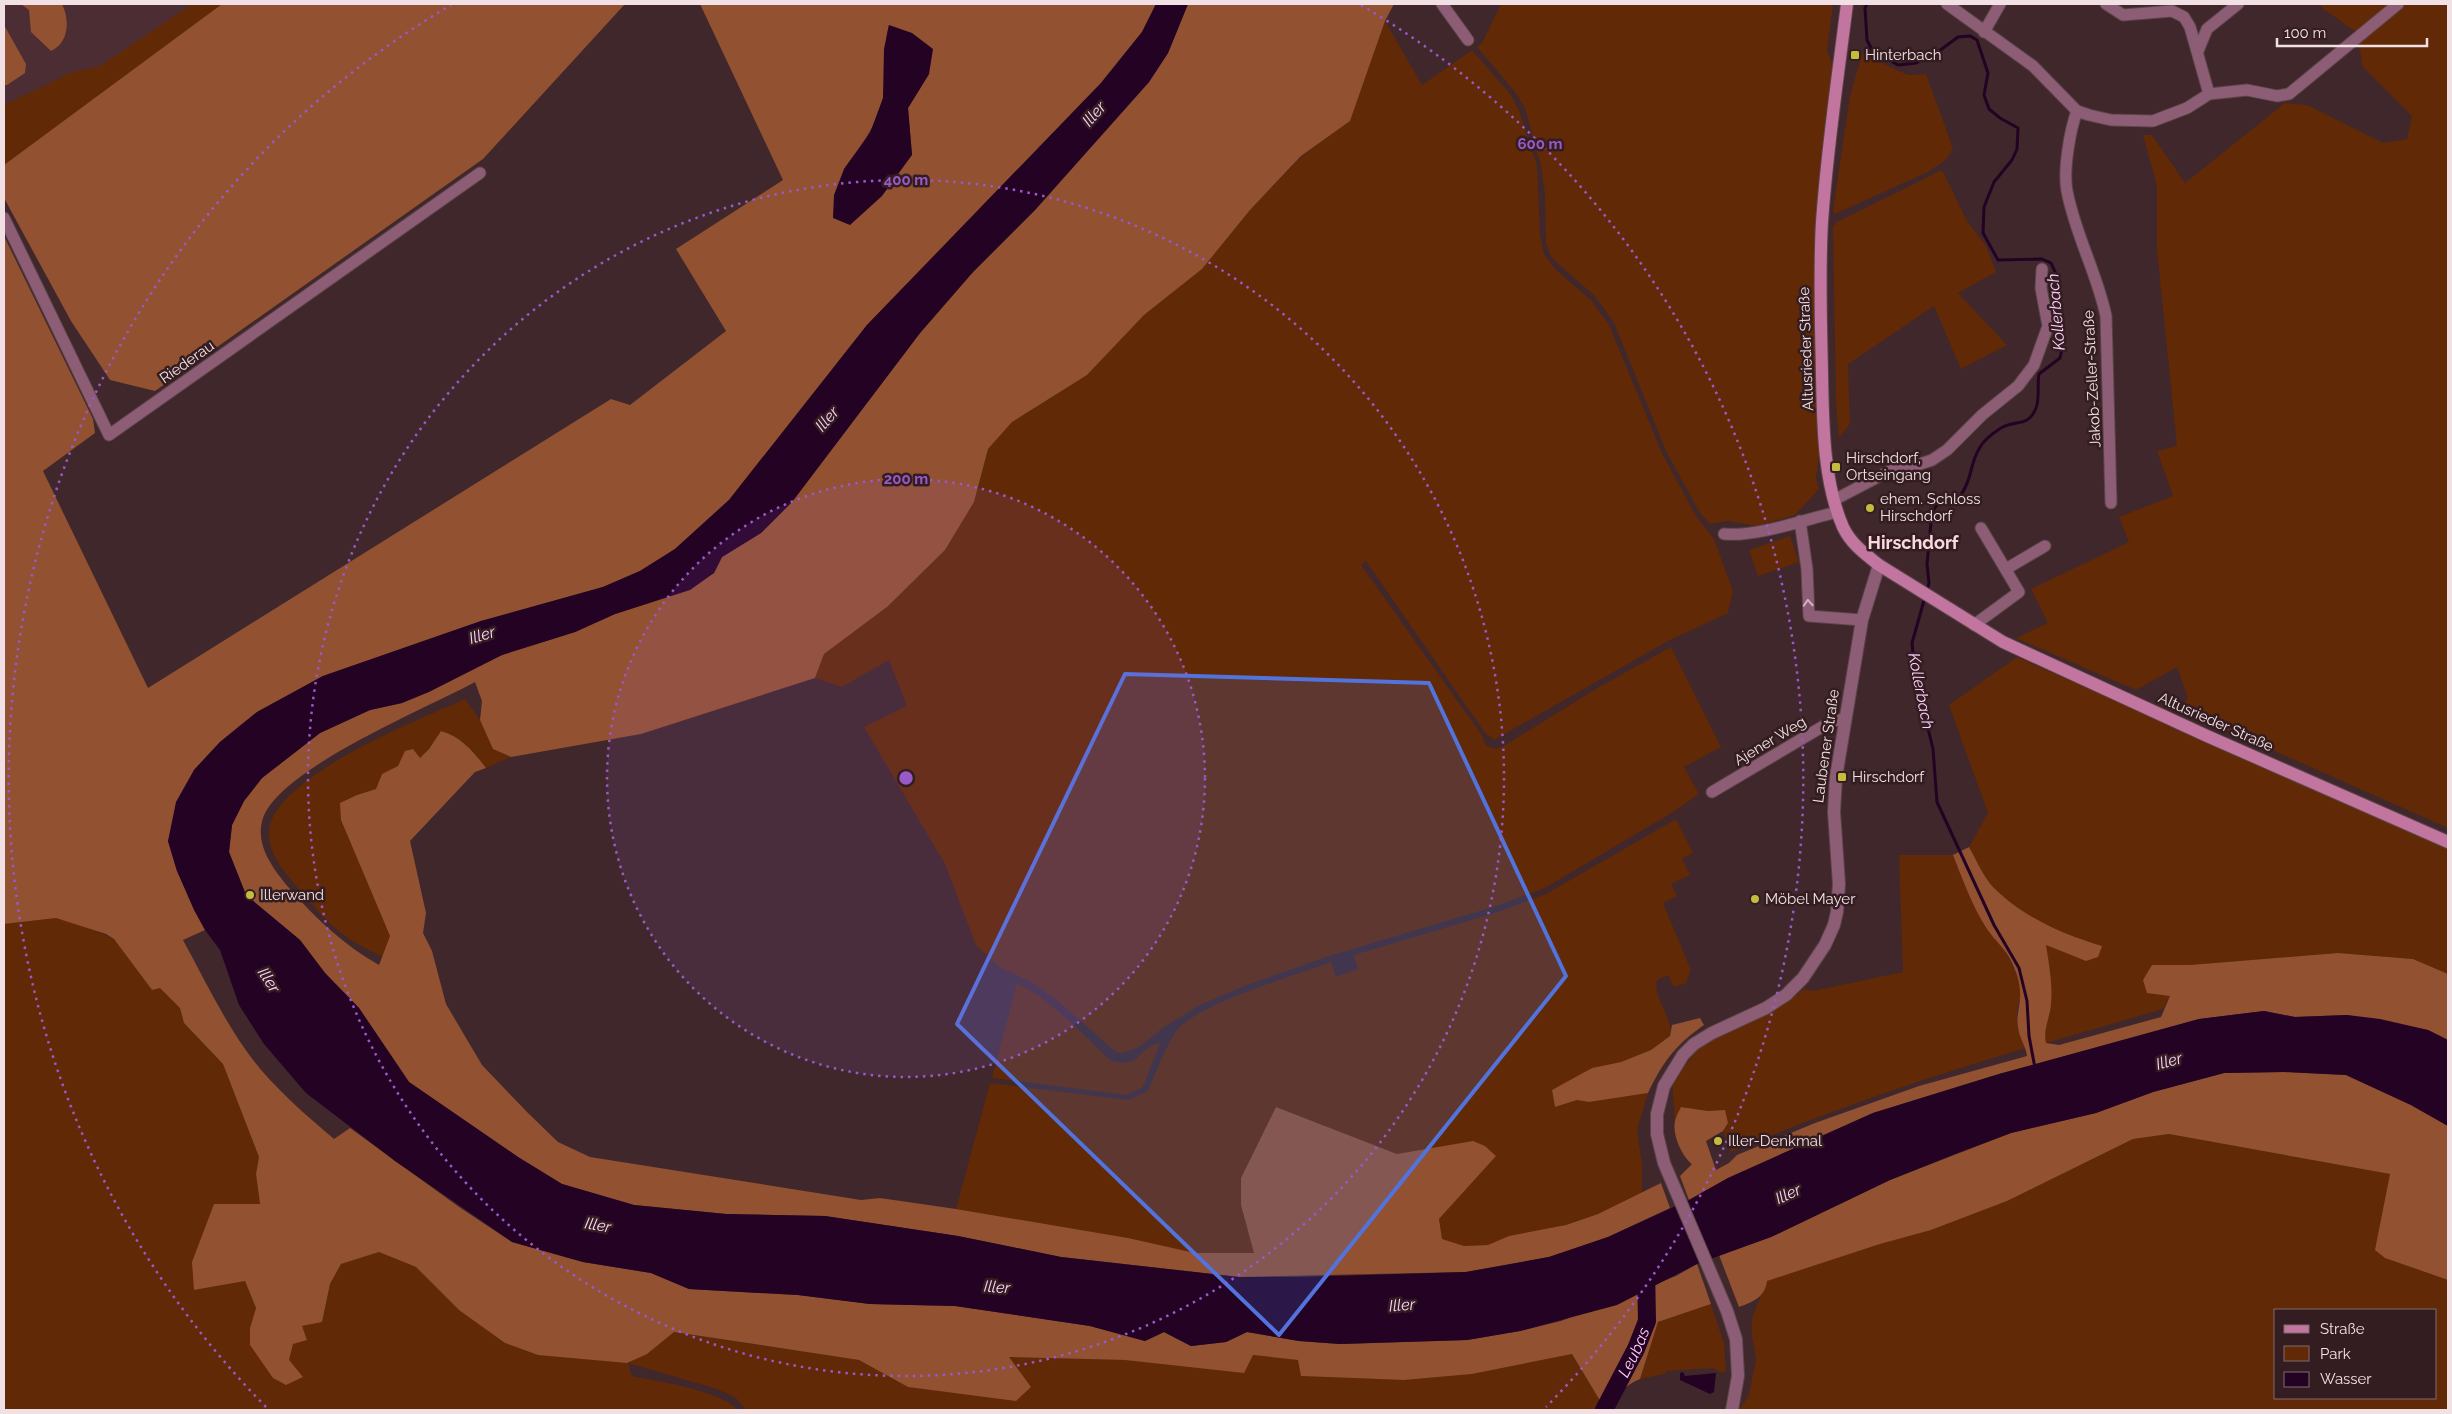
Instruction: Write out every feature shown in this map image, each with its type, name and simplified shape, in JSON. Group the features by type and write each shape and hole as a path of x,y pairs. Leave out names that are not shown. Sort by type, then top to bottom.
{"main road":[{"name":"Altusrieder Straße","path":"1847,4 1822,222 1820,275 1823,405 1830,477 1836,506 1851,540 1879,565 2003,642 2448,842"}],"street":[{"path":"1442,4 1468,40"},
{"path":"1947,4 2033,66 2077,111 2111,120 2153,121 2187,108 2209,94 2239,90 2277,96 2289,94 2398,4"},
{"path":"1984,32 2000,4"},
{"path":"2106,4 2116,12 2128,16 2172,11 2184,17 2190,27 2198,51 2209,94"},
{"path":"2198,51 2207,29 2238,4"},
{"path":"2190,27 2207,29"},
{"name":"Jakob-Zeller-Straße","path":"2077,111 2070,130 2066,188 2071,210 2100,289 2106,316 2111,503"},
{"name":"Riederau","path":"4,218 109,435 480,173"},
{"path":"1724,534 1736,535 1800,521 1836,506 1897,467 1917,465 1932,460 1947,450 1982,416 2018,386 2034,365 2048,326 2041,288 2042,269"},
{"path":"1800,521 1809,616 1862,620"},
{"path":"1974,625 2019,592 1982,528"},
{"path":"2006,569 2045,546"},
{"name":"Laubener Straße","path":"1732,1410 1738,1376 1736,1339 1727,1311 1660,1151 1657,1134 1657,1114 1664,1086 1673,1069 1694,1044 1729,1024 1766,1008 1794,988 1825,945 1834,926 1838,912 1839,884 1834,812 1835,786 1862,620 1879,565"},
{"name":"Ajener Weg","path":"1712,792 1832,721 1845,719"}],"highlighted area":[{"path":"1125,674 1429,683 1566,976 1279,1335 957,1024"}],"shaded area":[{"path":"4,4 222,4 4,165"},
{"path":"21,4 62,4 67,24 64,37 57,47 51,51 31,32 29,10"},
{"path":"222,4 625,4 483,159 155,391 110,380 71,321 4,198 4,165"},
{"path":"700,4 1156,4 1142,32 1101,83 867,325 729,500 675,549 640,571 603,587 481,621 323,676 257,712 220,742 194,770 168,841 177,871 205,930 183,940 239,1040 262,1071 279,1089 334,1139 350,1128 459,1207 512,1242 583,1262 651,1273 689,1289 798,1295 870,1304 955,1306 1090,1326 1145,1341 1164,1332 1191,1346 1226,1342 1247,1332 1299,1341 1340,1344 1467,1340 1520,1331 1561,1321 1676,1276 1697,1264 1711,1304 1658,1322 1640,1379 1622,1391 1612,1410 1597,1410 1602,1404 1572,1354 1472,1374 1404,1380 1301,1376 1298,1360 1253,1355 1244,1373 1125,1360 1009,1357 1031,1387 1016,1401 908,1387 859,1360 674,1332 647,1354 627,1363 538,1355 505,1343 459,1310 416,1267 379,1252 341,1264 330,1284 322,1322 302,1326 307,1340 293,1344 289,1360 303,1377 286,1385 273,1378 250,1345 250,1328 256,1308 245,1281 194,1290 192,1262 214,1204 260,1204 256,1174 259,1157 223,1064 184,1023 180,1008 160,988 152,990 114,939 106,934 56,918 4,924 4,236 93,419 95,433 43,471 148,688 611,399 630,405 726,331 676,249 783,180","holes":["889,25 929,74 908,108 912,155 844,169 877,118 883,98 886,43"]},
{"path":"1188,4 1394,4 1385,21 1350,121 1301,156 1250,210 1202,269 1144,315 1087,375 1012,422 988,449 974,502 945,550 887,607 824,654 815,678 641,734 511,757 493,749 480,720 482,701 475,682 391,723 297,779 276,799 263,818 261,838 263,847 278,874 310,911 342,940 379,965 390,936 341,820 340,803 376,789 382,774 398,766 405,751 413,749 420,758 429,749 441,731 448,733 466,745 486,768 475,772 410,841 426,913 423,933 432,951 446,1004 482,1065 558,1142 590,1157 861,1200 880,1198 956,1209 1128,1238 1195,1253 1254,1253 1241,1205 1241,1178 1276,1107 1397,1154 1473,1141 1485,1146 1496,1156 1439,1219 1442,1239 1464,1246 1488,1245 1509,1236 1566,1225 1598,1214 1661,1183 1670,1208 1608,1237 1549,1257 1466,1272 1239,1277 1061,1257 958,1236 825,1216 726,1214 634,1205 562,1184 518,1157 409,1082 359,1008 325,973 300,940 246,895 229,852 232,825 244,801 262,778 320,733 370,710 402,703 502,655 575,632 615,614 652,602 714,573 722,557 761,533 792,502 920,333 973,272 1035,210 1149,82 1168,53"},
{"path":"4,25 26,64 25,73 7,85 4,85"},
{"path":"1969,847 1989,883 2017,907 2058,930 2102,946 2098,957 2086,961 2046,945 2051,997 2045,1033 2046,1043 2059,1045 2161,1017 2170,996 2147,993 2143,980 2152,965 2190,965 2338,953 2413,959 2448,974 2448,1040 2428,1030 2347,1015 2295,1017 2264,1011 2199,1019 1999,1074 1873,1113 1728,1178 1689,1200 1680,1176 1692,1164 1679,1145 1674,1127 1681,1107 1708,1111 1725,1110 1728,1123 1723,1131 1706,1141 1716,1170 1729,1163 1737,1155 1815,1123 1919,1086 2027,1056 2018,1027 2020,993 2015,971 2007,953 1987,929 1977,911 1953,855"},
{"path":"1700,1018 1704,1025 1677,1047 1659,1072 1648,1093 1589,1102 1577,1100 1555,1107 1552,1090 1592,1068 1621,1062 1651,1050 1670,1036 1672,1025"},
{"path":"2284,1072 2346,1075 2411,1105 2448,1126 2448,1280 2385,1258 2375,1250 2390,1174 2169,1134 2133,1139 2007,1201 1931,1230 1880,1244 1767,1281 1764,1292 1761,1295 1739,1307 1719,1255 1771,1237 1890,1180 2011,1133 2096,1113 2153,1092 2224,1073"}],"green space":[{"path":"192,4 222,4 4,165 4,105 72,72 100,66"},
{"path":"1501,4 1833,4 1827,51 1832,63 1817,220 1820,446 1816,479 1819,489 1795,515 1757,526 1728,521 1710,524 1700,513 1666,451 1614,323 1595,296 1554,260 1549,252 1546,243 1545,194 1541,166 1525,108 1515,92 1477,47 1482,43"},
{"path":"2321,4 2391,4 2356,32 2322,8"},
{"path":"2404,4 2448,4 2448,828 2180,709 2188,698 2177,667 2136,690 2016,638 2048,623 2031,589 2129,542 2119,517 2173,496 2157,451 2177,446 2157,250 2157,186 2143,135 2152,135 2185,183 2285,103 2307,105 2383,143 2407,139 2412,116 2362,66 2359,41"},
{"path":"1385,21 1422,85 1472,50 1511,95 1519,110 1537,166 1540,234 1544,254 1557,271 1591,300 1609,325 1662,453 1696,516 1714,539 1733,591 1728,613 1668,641 1494,740 1485,733 1366,561 1361,565 1481,734 1486,745 1495,749 1502,747 1599,687 1671,647 1721,747 1684,767 1699,794 1673,812 1545,888 1493,907 1329,956 1247,985 1200,1005 1164,1027 1139,1047 1122,1053 1116,1052 1059,1002 1035,984 1000,967 976,945 945,864 864,727 907,706 889,660 842,687 815,678 824,654 887,607 974,502 988,449 1012,422 1087,375 1144,315 1202,269 1250,210 1302,156 1350,121"},
{"path":"1862,54 1908,75 1926,74 1953,148 1947,159 1928,172 1835,214 1833,211 1850,96"},
{"path":"1942,170 1967,221 1986,246 1996,272 1958,293 2007,345 1961,369 1934,306 1848,364 1850,424 1839,438 1836,403 1833,227 1837,222"},
{"path":"1790,536 1799,562 1758,576 1749,550"},
{"path":"2017,657 2448,848 2448,974 2413,959 2338,953 2190,965 2152,965 2170,996 2163,1009 2046,1043 2045,1033 2050,1009 2051,989 2045,944 2086,961 2102,946 2072,936 2030,916 2005,898 1986,878 1969,847 1988,813 1949,705"},
{"path":"465,699 480,720 493,749 511,757 486,768 473,751 441,731 420,759 382,774 376,789 357,795 341,820 390,936 382,957 345,936 332,926 314,906 278,862 271,847 269,831 277,811 295,790 321,771 384,735"},
{"path":"1676,819 1693,853 1682,859 1690,875 1671,884 1677,896 1663,903 1691,970 1686,983 1674,987 1668,975 1657,980 1658,994 1669,1021 1670,1036 1651,1050 1621,1062 1592,1068 1552,1091 1555,1107 1577,1100 1589,1102 1648,1093 1637,1130 1642,1164 1642,1193 1598,1214 1566,1225 1509,1236 1489,1245 1464,1246 1442,1239 1439,1219 1496,1156 1423,1151 1397,1154 1276,1107 1241,1178 1241,1205 1255,1253 1195,1253 1128,1238 956,1209 990,1083 1128,1100 1148,1091 1165,1050 1178,1029 1207,1009 1250,991 1331,962 1336,977 1358,969 1354,955 1495,913 1546,894"},
{"path":"1899,855 1953,855 1973,903 1988,930 2001,944 2020,984 2020,999 2017,1010 2018,1030 2026,1048 1877,1096 1731,1152 1723,1131 1728,1123 1725,1111 1708,1111 1682,1107 1675,1123 1672,1082 1698,1049 1709,1041 1779,1008 1804,989 1813,991 1903,972"},
{"path":"56,918 80,924 114,939 152,990 160,988 180,1008 184,1023 223,1064 259,1157 256,1174 260,1205 194,1290 245,1281 256,1308 250,1328 289,1360 293,1344 302,1326 322,1322 330,1284 341,1264 379,1252 416,1267 459,1310 647,1354 673,1332 859,1360 908,1387 1008,1357 1125,1360 1253,1355 1299,1360 1301,1376 1404,1380 1472,1374 1572,1354 1602,1404 1597,1410 746,1410 736,1398 717,1389 628,1363 632,1376 703,1392 729,1403 738,1410 4,1410 4,924"},
{"path":"1017,983 1055,1008 1110,1060 1120,1063 1133,1060 1147,1048 1160,1043 1143,1087 1126,1095 992,1078"},
{"path":"2169,1134 2390,1174 2385,1258 2448,1280 2448,1410 1739,1410 1749,1395 1756,1359 1752,1336 1752,1318 1767,1281 1880,1244 1931,1230 2007,1201 2133,1139"},
{"path":"1711,1304 1724,1343 1726,1372 1719,1372 1713,1368 1666,1371 1665,1374 1640,1379 1658,1322"}],"water":[{"name":"Iller","path":"1156,4 1188,4 1168,53 1149,82 1035,210 973,272 920,333 792,502 761,533 722,557 714,573 690,590 615,614 575,632 502,655 429,692 402,703 370,710 320,733 262,778 244,801 232,825 229,852 246,895 300,940 325,973 359,1008 409,1082 518,1157 562,1184 634,1205 726,1214 825,1216 958,1236 1061,1257 1239,1277 1466,1272 1549,1257 1608,1237 1689,1200 1728,1178 1873,1113 1999,1074 2199,1019 2264,1011 2295,1017 2347,1015 2380,1019 2428,1030 2448,1040 2448,1126 2411,1105 2346,1075 2284,1072 2224,1073 2153,1092 2096,1113 2011,1133 1890,1180 1771,1237 1697,1264 1617,1305 1520,1331 1467,1340 1340,1344 1299,1341 1247,1332 1226,1342 1191,1346 1164,1332 1145,1341 1090,1326 955,1306 870,1304 798,1295 689,1289 651,1273 583,1262 512,1242 395,1161 306,1093 264,1044 239,1005 220,950 205,930 194,910 177,871 168,841 176,802 194,770 220,742 257,712 323,676 481,621 603,587 640,571 675,549 729,500 867,325 1101,83 1142,32"},
{"path":"889,25 912,33 933,49 929,74 908,108 912,155 882,196 850,225 833,218 834,195 844,169 870,133 883,98 884,49"},
{"path":"1683,1372 1685,1376 1716,1373 1714,1392 1710,1394 1680,1380 1680,1373"}],"waterway":[{"name":"Kollerbach","path":"1867,4 1865,8 1867,40 1872,50 1898,65 1916,63 1939,51 1958,37 1970,36 1977,40 1988,73 1984,95 1989,109 2018,128 2017,149 2012,160 1994,182 1984,207 1983,233 1998,260 2042,259 2051,263 2056,274 2058,319 2062,349 2060,358 2039,374 2038,400 2033,414 2025,421 2006,425 1986,440 1976,454 1967,484 1960,496 1937,505 1932,512 1927,564 1929,583 1927,591"},
{"name":"Kollerbach","path":"1925,597 1912,643 1915,675 1933,749 1937,802 1994,925 2019,968 2027,1001 2029,1036 2035,1068"},
{"name":"Leubas","path":"1604,1410 1636,1349 1647,1321 1646,1268"}],"place":[{"name":"Hinterbach","path":"1855,55"},
{"name":"Hirschdorf, Ortseingang","path":"1836,467"},
{"name":"ehem. Schloss Hirschdorf","path":"1870,508"},
{"name":"Hirschdorf","path":"1842,777"},
{"name":"Illerwand","path":"250,895"},
{"name":"Möbel Mayer","path":"1755,899"},
{"name":"Iller-Denkmal","path":"1718,1141"}],"district":[{"name":"Hirschdorf","path":"1913,542"}]}
